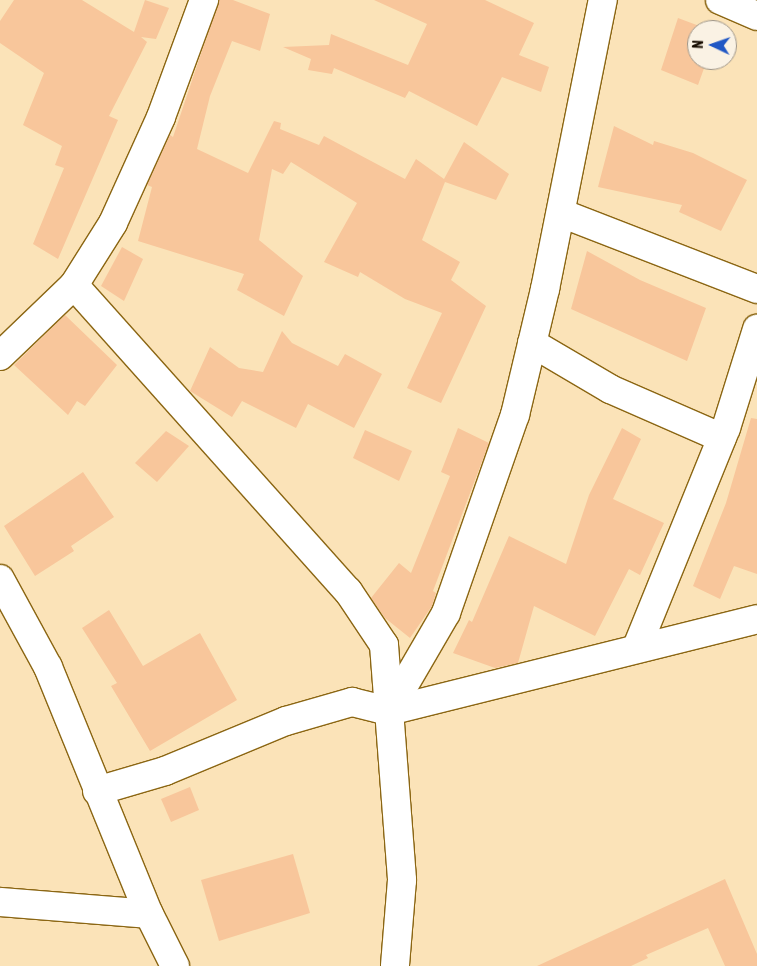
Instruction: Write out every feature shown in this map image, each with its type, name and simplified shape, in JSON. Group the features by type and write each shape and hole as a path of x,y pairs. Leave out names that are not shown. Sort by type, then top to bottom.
{"street":[{"path":"0,356 74,285 117,214 161,117 204,0"},
{"path":"390,711 446,613 497,473 532,343 561,214 603,0"},
{"path":"720,0 757,16"},
{"path":"561,214 757,289"},
{"path":"74,285 348,591 384,645 402,880 395,966"},
{"path":"637,647 722,438 757,329"},
{"path":"532,343 610,389 722,438"},
{"path":"0,580 48,667 97,791 149,914 175,966"},
{"path":"97,791 165,771 286,721 352,702 390,711 637,647 757,619"},
{"path":"0,902 149,914"}],"building":[{"path":"14,0 82,0 134,32 145,0 169,8 156,39 141,37 147,42 109,116 118,120 58,259 33,244 64,168 55,165 62,146 23,125 44,73 0,43 0,21"},
{"path":"219,0 233,0 270,14 260,51 232,41 210,96 197,149 248,173 274,121 281,123 280,129 319,145 324,136 405,179 416,159 444,179 464,142 509,174 496,200 445,182 422,240 460,262 451,280 486,306 441,403 407,388 442,313 405,299 360,272 358,277 324,262 357,203 291,162 283,174 272,169 259,240 303,276 284,316 237,290 244,274 138,241 152,187 147,185 170,135 173,137"},
{"path":"374,0 485,0 534,23 519,55 549,67 541,92 502,77 477,126 409,91 405,98 334,68 332,74 308,70 311,59 283,47 329,45 331,34 408,65 427,24"},
{"path":"678,18 687,21 687,70 703,70 698,85 661,70"},
{"path":"614,126 653,145 654,141 693,153 747,180 721,231 679,212 682,205 598,187"},
{"path":"122,247 143,259 124,301 101,286"},
{"path":"587,251 640,280 706,308 687,361 571,309"},
{"path":"65,315 117,365 85,406 77,401 68,415 14,365"},
{"path":"282,331 292,343 338,366 345,354 382,374 354,428 308,404 296,428 242,401 232,417 190,391 210,347 239,368 263,372"},
{"path":"751,418 757,419 757,574 734,566 720,599 693,586 726,503"},
{"path":"458,428 489,443 433,591 436,593 432,606 410,638 385,618 371,598 399,563 411,573 450,476 441,472"},
{"path":"622,428 641,439 613,499 664,523 640,575 629,569 595,636 534,606 518,663 495,668 453,653 469,620 472,622 509,536 566,564 589,495"},
{"path":"365,430 412,451 399,481 353,458"},
{"path":"166,431 189,446 157,482 135,463"},
{"path":"83,472 114,517 71,546 74,551 35,576 4,526"},
{"path":"109,610 143,666 200,633 237,700 150,751 111,686 117,683 82,628"},
{"path":"190,787 199,810 171,822 161,799"},
{"path":"293,854 310,913 219,941 201,880"},
{"path":"725,879 757,954 757,966 725,966 708,928 646,955 648,958 631,966 537,966"}]}
